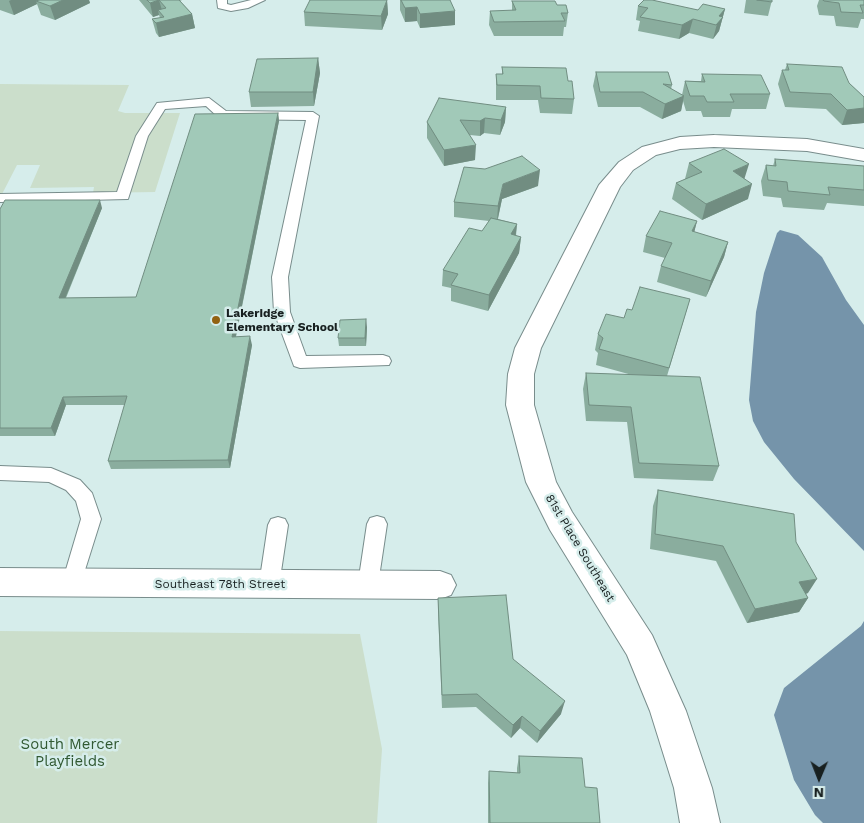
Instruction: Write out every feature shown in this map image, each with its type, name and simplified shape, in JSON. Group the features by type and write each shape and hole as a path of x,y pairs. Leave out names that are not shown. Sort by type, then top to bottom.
{"street":[{"name":"81st Place Southeast","path":"700,823 693,788 665,703 640,646 561,522 541,482 520,405 521,374 528,348 610,185 626,166 649,151 680,144 714,141 807,145 864,155"},
{"name":"Southeast 78th Street","path":"0,582 440,585"}],"lane":[{"path":"222,0 222,6 232,8 260,0"},
{"path":"0,198 124,196 142,136 161,106 209,102 223,115 312,116 280,277 282,312 300,362 384,361"},
{"path":"0,473 52,474 73,485 85,498 91,519 72,583"},
{"path":"368,584 377,524"},
{"path":"269,585 278,525"}],"green space":[{"path":"0,84 129,85 118,111 125,113 180,113 155,192 93,193 94,187 30,188 40,165 17,165 0,198"},
{"name":"South Mercer Playfields","path":"0,631 360,634 382,749 377,823 0,823"}],"water":[{"path":"780,230 798,235 822,257 846,300 864,325 864,551 794,479 764,442 753,421 749,400 756,312 764,273 777,233"},
{"path":"864,621 864,823 823,823 815,815 794,780 774,715 784,688 861,626"}],"building":[{"path":"63,0 50,6 36,1"},
{"path":"147,0 159,0 150,3"},
{"path":"159,0 179,0 192,14 156,23 152,19 164,17 158,10 166,8"},
{"path":"310,0 387,0 381,16 304,12"},
{"path":"401,0 450,0 455,11 420,14 417,7 405,8"},
{"path":"644,0 698,10 703,4 725,9 719,16 723,17 716,25 693,19 682,25 640,17 648,8 638,6"},
{"path":"823,0 864,0 864,5 860,5 863,13 841,12 839,3"},
{"path":"512,1 555,1 557,5 566,5 568,13 561,13 565,21 494,22 490,11 516,10"},
{"path":"318,58 313,92 249,92 257,59"},
{"path":"787,64 842,67 849,83 864,97 864,108 847,110 831,94 790,92 782,70 789,70"},
{"path":"502,67 566,68 568,81 572,81 574,99 541,98 540,86 497,85 496,74 503,74"},
{"path":"596,72 668,72 672,85 663,84 684,96 665,104 643,92 600,92"},
{"path":"702,74 761,75 770,94 730,94 734,102 707,102 704,96 690,96 685,81 705,82"},
{"path":"439,98 506,107 501,120 485,118 480,121 460,120 476,145 444,150 427,122"},
{"path":"278,113 232,337 250,336 228,460 108,461 127,396 63,397 51,428 0,428 0,209 5,200 100,200 59,298 136,297 195,114"},
{"path":"724,149 749,164 733,171 752,184 706,204 676,183 702,172 689,163"},
{"path":"522,156 540,170 503,184 498,206 454,202 464,167 485,169"},
{"path":"775,159 864,166 864,190 828,187 830,195 788,191 787,182 768,180 766,165 776,166"},
{"path":"660,211 697,221 692,231 728,242 711,281 661,266 672,243 646,236"},
{"path":"491,218 517,224 511,234 521,237 489,295 451,285 458,274 443,270 469,228 482,231"},
{"path":"640,287 690,299 669,368 599,349 603,338 598,334 606,314 624,318 627,309 632,310"},
{"path":"366,319 365,338 338,338 340,320"},
{"path":"586,373 700,377 719,466 639,463 631,407 589,405"},
{"path":"658,490 794,514 796,542 817,579 799,582 808,598 755,609 723,546 655,534"},
{"path":"506,595 513,659 565,701 540,731 522,716 513,725 477,694 442,695 438,598"},
{"path":"519,756 582,758 585,787 597,788 600,823 490,823 489,771 520,773"}],"place":[{"name":"Lakeridge Elementary School","path":"216,320"}]}
